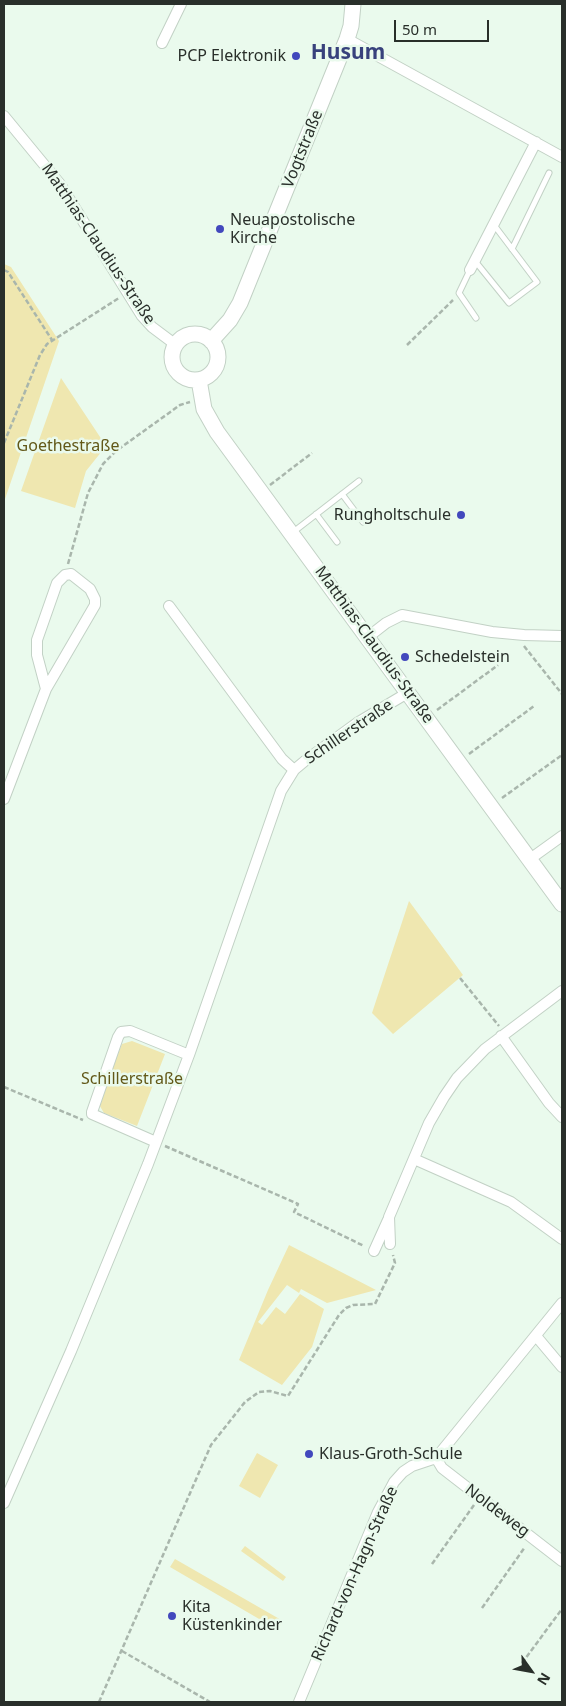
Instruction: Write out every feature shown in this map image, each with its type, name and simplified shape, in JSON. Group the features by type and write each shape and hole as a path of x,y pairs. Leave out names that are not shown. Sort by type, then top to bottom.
{"street":[{"path":"162,43 181,4"},
{"name":"Vogtstraße","path":"211,341 230,320 238,307 347,39 351,26 353,4"},
{"path":"347,39 562,157"},
{"name":"Matthias-Claudius-Straße","path":"4,116 60,184 146,322 176,345"},
{"path":"473,266 536,142"},
{"path":"190,335 206,336 211,341 218,356 214,372 199,380 192,380 179,373 174,365 173,354 176,345 183,338 190,335"},
{"name":"Matthias-Claudius-Straße","path":"199,380 204,409 212,424 562,904"},
{"path":"4,799 46,689 96,603 92,592 71,574 65,575 57,583 36,645 36,655 46,689"},
{"path":"169,606 282,759 294,770"},
{"path":"368,637 386,623 402,616 492,632 562,636"},
{"name":"Schillerstraße","path":"4,1503 71,1351 156,1142 189,1055 276,802 286,781 294,770 357,723 409,692"},
{"path":"530,859 562,836"},
{"path":"374,1251 430,1123 444,1097 471,1062 503,1035 562,991"},
{"path":"156,1142 92,1114 92,1109 121,1032 130,1031 189,1055"},
{"path":"503,1035 549,1103 562,1117"},
{"path":"414,1159 511,1202 562,1239"},
{"path":"389,1217 390,1244"},
{"path":"436,1458 562,1303"},
{"path":"536,1336 562,1366"},
{"name":"Noldeweg","path":"436,1458 442,1468 562,1561"},
{"name":"Richard-von-Hagn-Straße","path":"299,1702 386,1496 394,1482 403,1472 421,1462 436,1458"}],"lane":[{"path":"512,248 548,173"},
{"path":"476,318 459,293 473,266 509,303 537,282 494,225"},
{"path":"292,534 359,481"},
{"path":"342,494 363,522"},
{"path":"316,514 337,542"}],"path":[{"path":"4,270 8,272 52,340"},
{"path":"4,443 40,355 47,344 128,293"},
{"path":"407,345 459,293"},
{"path":"65,575 88,493 103,464 116,451 180,404 202,399"},
{"path":"261,491 312,454"},
{"path":"515,634 562,694"},
{"path":"427,717 498,666"},
{"path":"459,761 534,706"},
{"path":"491,806 562,755"},
{"path":"460,978 503,1035"},
{"path":"4,1087 80,1119 85,1119 92,1114"},
{"path":"156,1142 298,1204 294,1212 374,1251"},
{"path":"99,1702 211,1445 245,1402 259,1392 270,1391 288,1396 338,1314 346,1308 360,1303 376,1304 395,1263 390,1244"},
{"path":"432,1564 479,1498"},
{"path":"482,1608 531,1537"},
{"path":"522,1662 562,1609"},
{"path":"122,1651 210,1702"}],"green space":[{"path":"4,264 11,267 59,341 4,502"},
{"name":"Goethestraße","path":"61,378 106,446 86,471 75,508 21,491"},
{"path":"409,901 463,975 393,1034 372,1013"},
{"name":"Schillerstraße","path":"132,1041 165,1054 137,1126 104,1113 98,1103 122,1044"},
{"path":"289,1245 376,1290 327,1303 301,1289 299,1293 287,1285 258,1322 262,1325 276,1307 285,1314 300,1294 324,1309 312,1347 282,1385 239,1360"},
{"path":"257,1453 278,1465 260,1498 239,1486"},
{"path":"245,1546 286,1577 283,1581 241,1551"},
{"path":"175,1559 283,1621 278,1630 170,1567"}],"place":[{"name":"PCP Elektronik","path":"296,56"},
{"name":"Neuapostolische Kirche","path":"220,229"},
{"name":"Rungholtschule","path":"461,515"},
{"name":"Schedelstein","path":"405,657"},
{"name":"Klaus-Groth-Schule","path":"309,1454"},
{"name":"Kita Küstenkinder","path":"172,1616"}],"district":[{"name":"Husum","path":"348,53"}]}
